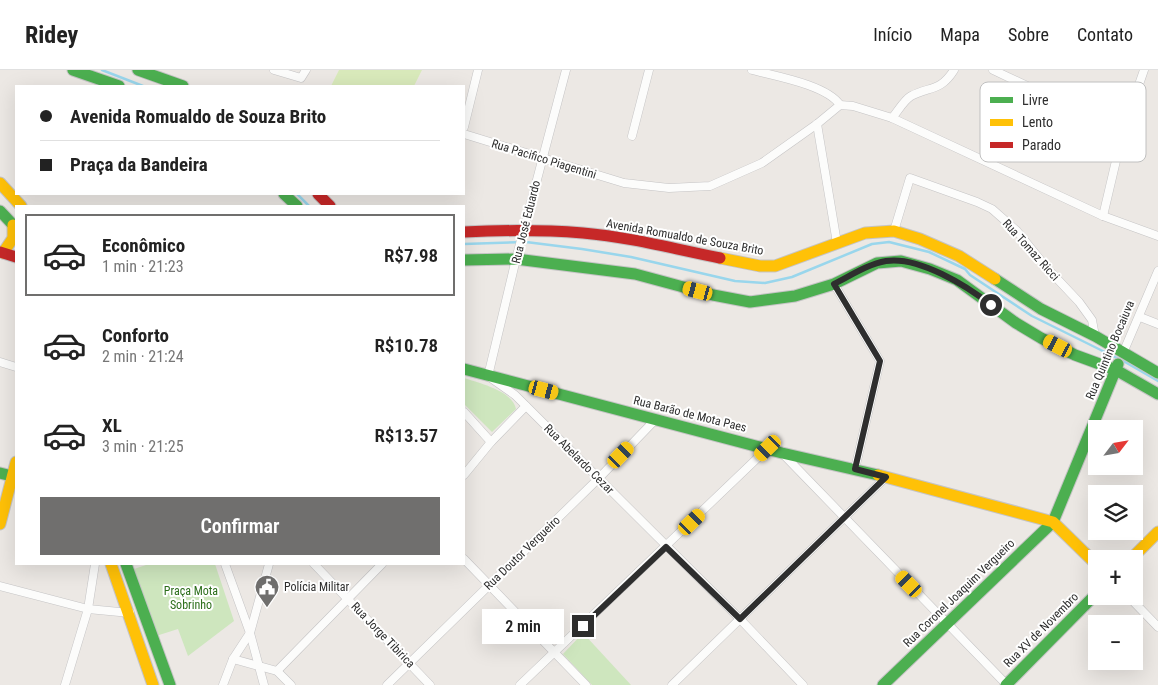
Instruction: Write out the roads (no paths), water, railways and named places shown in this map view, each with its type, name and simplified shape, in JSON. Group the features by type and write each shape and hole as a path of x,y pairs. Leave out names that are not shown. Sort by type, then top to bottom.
{"main road":[{"path":"73,70 115,85"},
{"path":"138,70 180,85"},
{"path":"0,183 20,205"},
{"path":"285,195 295,205"},
{"path":"319,195 329,205"},
{"path":"0,211 15,227 13,238 2,252 15,257"},
{"name":"Avenida Romualdo de Souza Brito","path":"465,232 496,230 584,233 637,241 760,266 775,266 865,233 894,231 920,238 960,256 1041,309 1095,336 1158,373"},
{"path":"465,260 516,259 635,274 713,295 750,302 795,296 834,284 877,263 888,261 914,264 957,280 1016,323 1049,342 1075,355 1116,370 1158,394"},
{"name":"Rua Quintino Bocaiuva","path":"1053,522 1123,353"},
{"name":"Rua Barão de Mota Paes","path":"465,370 782,453 886,477 1053,522 1088,556"},
{"path":"0,473 14,477 0,524"},
{"name":"Rua Coronel Joaquim Vergueiro","path":"883,685 1053,522"},
{"path":"1140,550 1158,532"},
{"path":"1143,558 1158,543"},
{"path":"118,565 128,613 153,685"},
{"path":"119,565 142,608 170,685"},
{"name":"Rua XV de Novembro","path":"1009,685 1088,602"},
{"name":"Rua XV de Novembro","path":"1009,685 1094,605"}],"street":[{"path":"274,70 301,78 306,70"},
{"path":"465,123 478,70"},
{"name":"Rua José Eduardo","path":"488,376 516,259 566,70"},
{"path":"632,136 649,70"},
{"path":"752,70 816,88 837,100 840,105 853,106 892,118 980,159"},
{"path":"892,118 910,97 937,88 948,80 954,70"},
{"path":"994,70 1019,82"},
{"path":"1140,82 1144,70"},
{"name":"Rua Pacifico Piagentini","path":"465,134 624,183 669,188 710,186 762,163 817,124 840,105"},
{"path":"817,124 837,243"},
{"path":"987,162 1103,216 1158,236"},
{"path":"1103,216 1116,162"},
{"name":"Rua Tomaz Ricci","path":"894,231 910,178 992,209 1017,231 1046,267 1079,302 1092,320 1095,336"},
{"name":"Rua Quintino Bocaiuva","path":"1123,353 1140,317 1158,271"},
{"path":"834,284 880,361 855,469"},
{"path":"1140,317 1158,324"},
{"path":"0,362 15,367"},
{"name":"Rua Abelardo Cezar","path":"488,376 516,395 740,619"},
{"path":"465,473 491,442 526,406"},
{"path":"465,413 491,442"},
{"name":"Rua Doutor Vergueiro","path":"387,685 598,479 655,420"},
{"path":"520,685 768,448"},
{"path":"782,453 1009,685"},
{"path":"672,685 886,477"},
{"path":"465,560 586,685"},
{"path":"65,685 88,609 95,565"},
{"path":"226,565 250,633 264,685"},
{"path":"222,685 233,659 250,633 269,565"},
{"name":"Rua Jorge Tibirica","path":"315,565 430,685"},
{"path":"277,671 381,565"},
{"path":"0,586 88,609 128,613 142,608"},
{"path":"1137,605 1158,627"},
{"path":"740,619 803,685"},
{"path":"233,659 277,671 291,685"}],"waterway":[{"path":"102,70 140,85"},
{"path":"298,195 308,205"},
{"path":"465,244 526,242 582,249 631,257 735,281 765,283 792,277 872,244 889,242 929,252 965,269 970,275 1032,316 1125,362 1158,381"}],"place":[{"name":"Polícia Militar","path":"267,608"}],"park label":[{"name":"Praça Mota Sobrinho","path":"191,598"}]}
